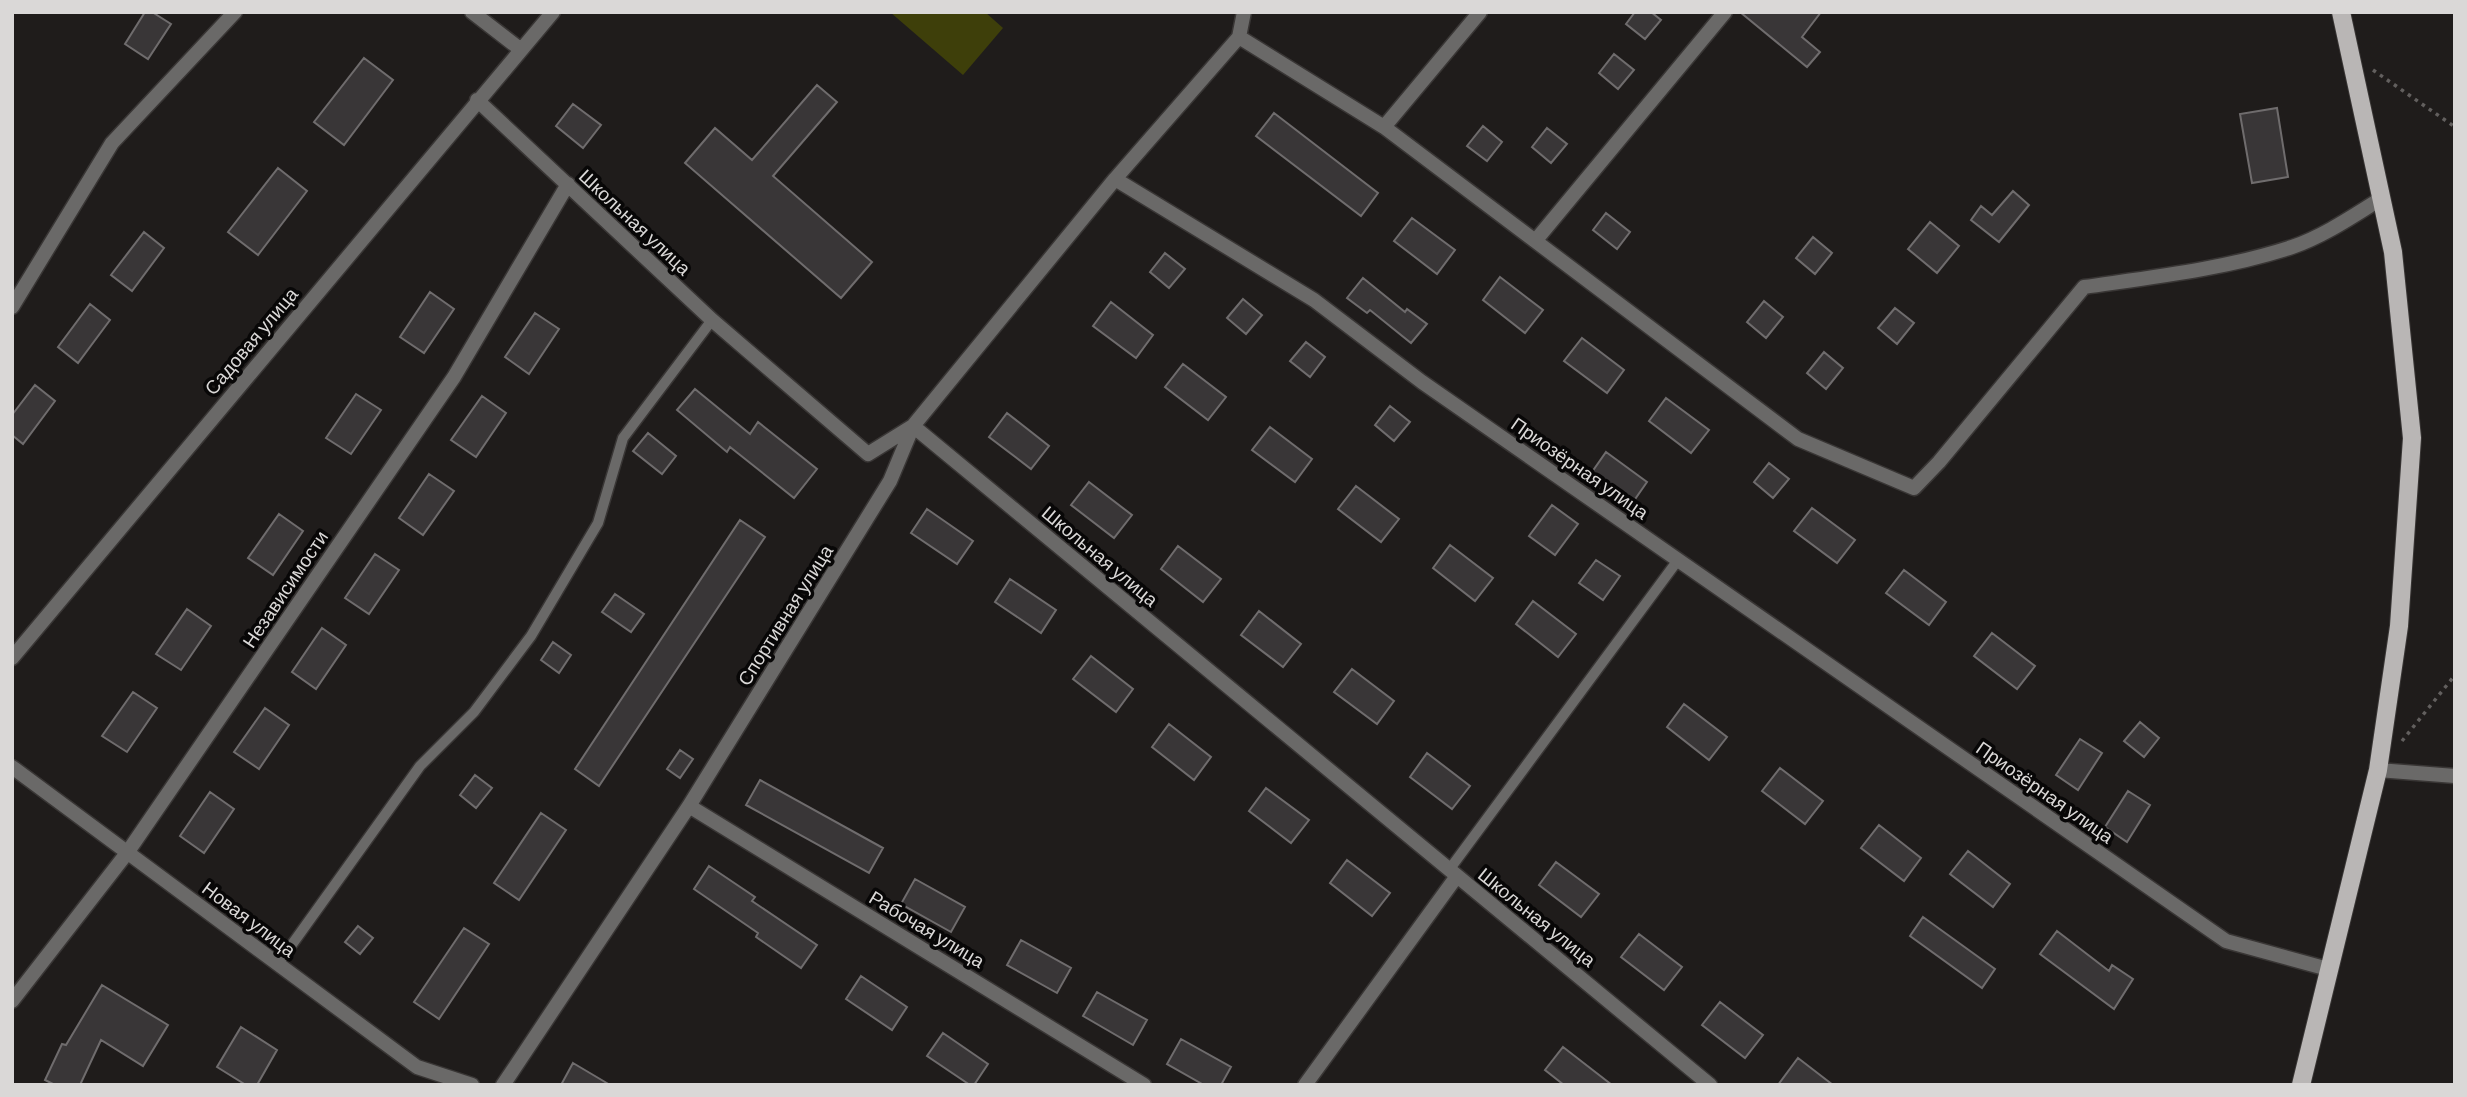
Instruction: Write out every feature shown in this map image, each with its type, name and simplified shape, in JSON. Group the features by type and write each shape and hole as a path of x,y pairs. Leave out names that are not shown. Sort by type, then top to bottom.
{"main road":[{"path":"2301,1085 2378,770 2399,626 2412,438 2393,252 2341,12"}],"street":[{"path":"12,307 112,143 235,12"},
{"path":"472,12 520,49"},
{"name":"Садовая улица","path":"12,658 553,12"},
{"path":"1115,179 1239,37 1244,12"},
{"path":"1384,127 1480,12"},
{"path":"1536,240 1725,12"},
{"path":"1239,37 1384,127 1798,439 1914,488 1939,462 2084,287 2201,270 2293,247 2336,226 2382,198"},
{"name":"Школьная улица","path":"477,100 712,320 868,454 913,426 1710,1085"},
{"name":"Спортивная улица","path":"503,1085 689,806 890,481 913,426 1115,179"},
{"name":"Приозёрная улица","path":"1115,179 1314,300 1422,382 2226,942 2328,969"},
{"name":"Независимости","path":"12,1002 127,853 454,377 568,184"},
{"name":"Новая улица","path":"12,767 417,1068 472,1085"},
{"path":"2378,770 2455,776"},
{"name":"Рабочая улица","path":"689,806 1144,1085"},
{"path":"1305,1085 1453,873"}],"lane":[{"path":"278,964 419,766 474,712 531,636 598,523 623,438 712,320"},
{"path":"1453,873 1678,560"}],"path":[{"path":"2352,56 2455,127"},
{"path":"2378,770 2455,675"}],"shaded area":[{"path":"890,12 985,12 1003,28 963,75"}],"building":[{"path":"145,12 152,12 171,24 148,59 125,44"},
{"path":"1635,12 1651,12 1661,20 1645,39 1626,24"},
{"path":"1740,12 1821,12 1802,37 1820,52 1807,67"},
{"path":"1614,54 1634,70 1618,89 1599,73"},
{"path":"364,58 393,80 344,145 314,122"},
{"path":"817,85 837,102 773,176 872,262 841,298 685,163 715,128 752,160"},
{"path":"573,104 601,125 583,148 556,126"},
{"path":"2277,108 2288,177 2252,183 2240,114"},
{"path":"1274,113 1378,193 1361,216 1256,136"},
{"path":"1483,126 1502,142 1487,161 1467,146"},
{"path":"1547,128 1567,144 1551,163 1532,147"},
{"path":"278,168 307,191 258,255 228,232"},
{"path":"2013,191 2029,205 1999,242 1971,220 1981,206 1992,215"},
{"path":"1606,213 1630,232 1617,249 1593,230"},
{"path":"1412,218 1455,250 1437,274 1394,241"},
{"path":"1930,222 1959,246 1937,273 1908,249"},
{"path":"144,232 164,248 132,291 111,275"},
{"path":"1813,237 1832,253 1815,274 1796,258"},
{"path":"1165,253 1185,269 1169,288 1150,272"},
{"path":"1500,277 1543,310 1525,333 1483,300"},
{"path":"1363,278 1405,312 1407,309 1427,324 1411,343 1370,310 1367,313 1347,298"},
{"path":"430,292 454,309 424,353 400,337"},
{"path":"1243,299 1262,315 1246,334 1227,318"},
{"path":"1764,301 1783,317 1766,338 1747,322"},
{"path":"1111,302 1153,335 1136,358 1093,326"},
{"path":"90,304 110,320 78,363 58,347"},
{"path":"1895,308 1914,323 1897,344 1878,328"},
{"path":"535,313 559,329 529,374 505,357"},
{"path":"1582,338 1624,370 1607,393 1564,361"},
{"path":"1306,342 1325,357 1310,377 1290,361"},
{"path":"1824,352 1843,368 1826,389 1807,373"},
{"path":"1183,364 1226,397 1208,420 1165,387"},
{"path":"35,385 55,401 23,444 12,435 12,415"},
{"path":"695,389 750,434 758,422 817,469 794,498 730,447 727,452 677,410"},
{"path":"356,394 381,410 351,454 326,438"},
{"path":"482,396 506,413 476,457 451,440"},
{"path":"1666,398 1709,430 1691,453 1649,421"},
{"path":"1390,406 1410,422 1394,441 1375,425"},
{"path":"1007,413 1049,446 1031,469 989,437"},
{"path":"1270,427 1312,459 1295,482 1252,450"},
{"path":"648,433 676,456 662,474 633,451"},
{"path":"1606,452 1647,482 1633,502 1592,472"},
{"path":"1769,463 1789,479 1773,498 1754,482"},
{"path":"429,474 454,491 423,535 399,518"},
{"path":"1089,482 1132,515 1114,538 1071,505"},
{"path":"1356,486 1399,519 1381,542 1338,509"},
{"path":"1552,505 1578,524 1555,555 1529,536"},
{"path":"1812,508 1855,540 1837,563 1794,531"},
{"path":"927,509 973,541 957,564 911,533"},
{"path":"279,514 303,531 273,575 248,558"},
{"path":"740,520 765,537 599,786 575,769"},
{"path":"1450,545 1493,578 1475,601 1433,568"},
{"path":"1178,546 1221,579 1203,602 1161,569"},
{"path":"375,554 399,570 369,614 345,598"},
{"path":"1596,560 1620,576 1603,600 1579,583"},
{"path":"1904,570 1946,602 1929,625 1886,593"},
{"path":"1010,579 1056,610 1041,633 995,602"},
{"path":"615,594 644,614 631,632 602,612"},
{"path":"1533,601 1576,634 1558,657 1516,624"},
{"path":"187,609 211,626 181,670 156,654"},
{"path":"1259,611 1301,644 1283,667 1241,635"},
{"path":"322,628 346,645 316,689 292,672"},
{"path":"1992,633 2035,666 2017,689 1974,656"},
{"path":"553,642 571,655 559,673 541,660"},
{"path":"1091,656 1133,689 1116,712 1073,679"},
{"path":"1352,669 1394,701 1377,724 1334,692"},
{"path":"133,692 157,708 127,752 102,736"},
{"path":"1684,704 1727,737 1709,760 1667,727"},
{"path":"265,708 289,725 259,769 234,752"},
{"path":"2140,722 2159,738 2144,757 2124,741"},
{"path":"1169,724 1211,757 1194,780 1152,747"},
{"path":"2080,739 2102,753 2078,790 2056,775"},
{"path":"680,750 693,759 680,778 667,769"},
{"path":"1427,753 1470,786 1452,809 1410,777"},
{"path":"1780,768 1823,801 1805,824 1762,791"},
{"path":"475,775 492,788 476,808 460,795"},
{"path":"760,780 883,848 869,873 746,805"},
{"path":"1266,788 1309,820 1291,843 1249,811"},
{"path":"2128,791 2150,805 2127,842 2105,827"},
{"path":"210,792 234,809 204,853 180,836"},
{"path":"541,813 566,830 519,900 494,883"},
{"path":"1879,825 1921,858 1904,881 1861,848"},
{"path":"1968,851 2010,884 1993,907 1950,874"},
{"path":"1347,860 1390,893 1372,916 1330,883"},
{"path":"1556,862 1599,894 1581,917 1539,885"},
{"path":"709,866 755,897 752,901 817,945 801,968 756,937 758,933 694,889"},
{"path":"915,879 965,907 951,932 901,904"},
{"path":"1923,917 1995,969 1982,988 1910,936"},
{"path":"358,926 373,938 360,954 345,942"},
{"path":"464,928 489,944 439,1019 414,1002"},
{"path":"2057,931 2109,971 2112,965 2133,979 2114,1009 2040,954"},
{"path":"1639,934 1682,967 1664,990 1621,957"},
{"path":"1021,940 1071,968 1057,993 1007,965"},
{"path":"861,976 907,1007 892,1030 846,999"},
{"path":"102,985 168,1025 143,1066 101,1040 80,1085 55,1085 45,1080 62,1044 66,1045"},
{"path":"1097,992 1147,1020 1133,1045 1083,1016"},
{"path":"1720,1002 1763,1035 1745,1058 1702,1025"},
{"path":"241,1027 277,1050 257,1085 246,1085 217,1067"},
{"path":"943,1033 988,1064 974,1085 970,1085 927,1056"},
{"path":"1181,1039 1231,1067 1221,1085 1204,1085 1167,1064"},
{"path":"1563,1047 1612,1085 1564,1085 1545,1070"},
{"path":"1798,1058 1833,1085 1778,1085"},
{"path":"573,1063 610,1085 561,1085"}]}
